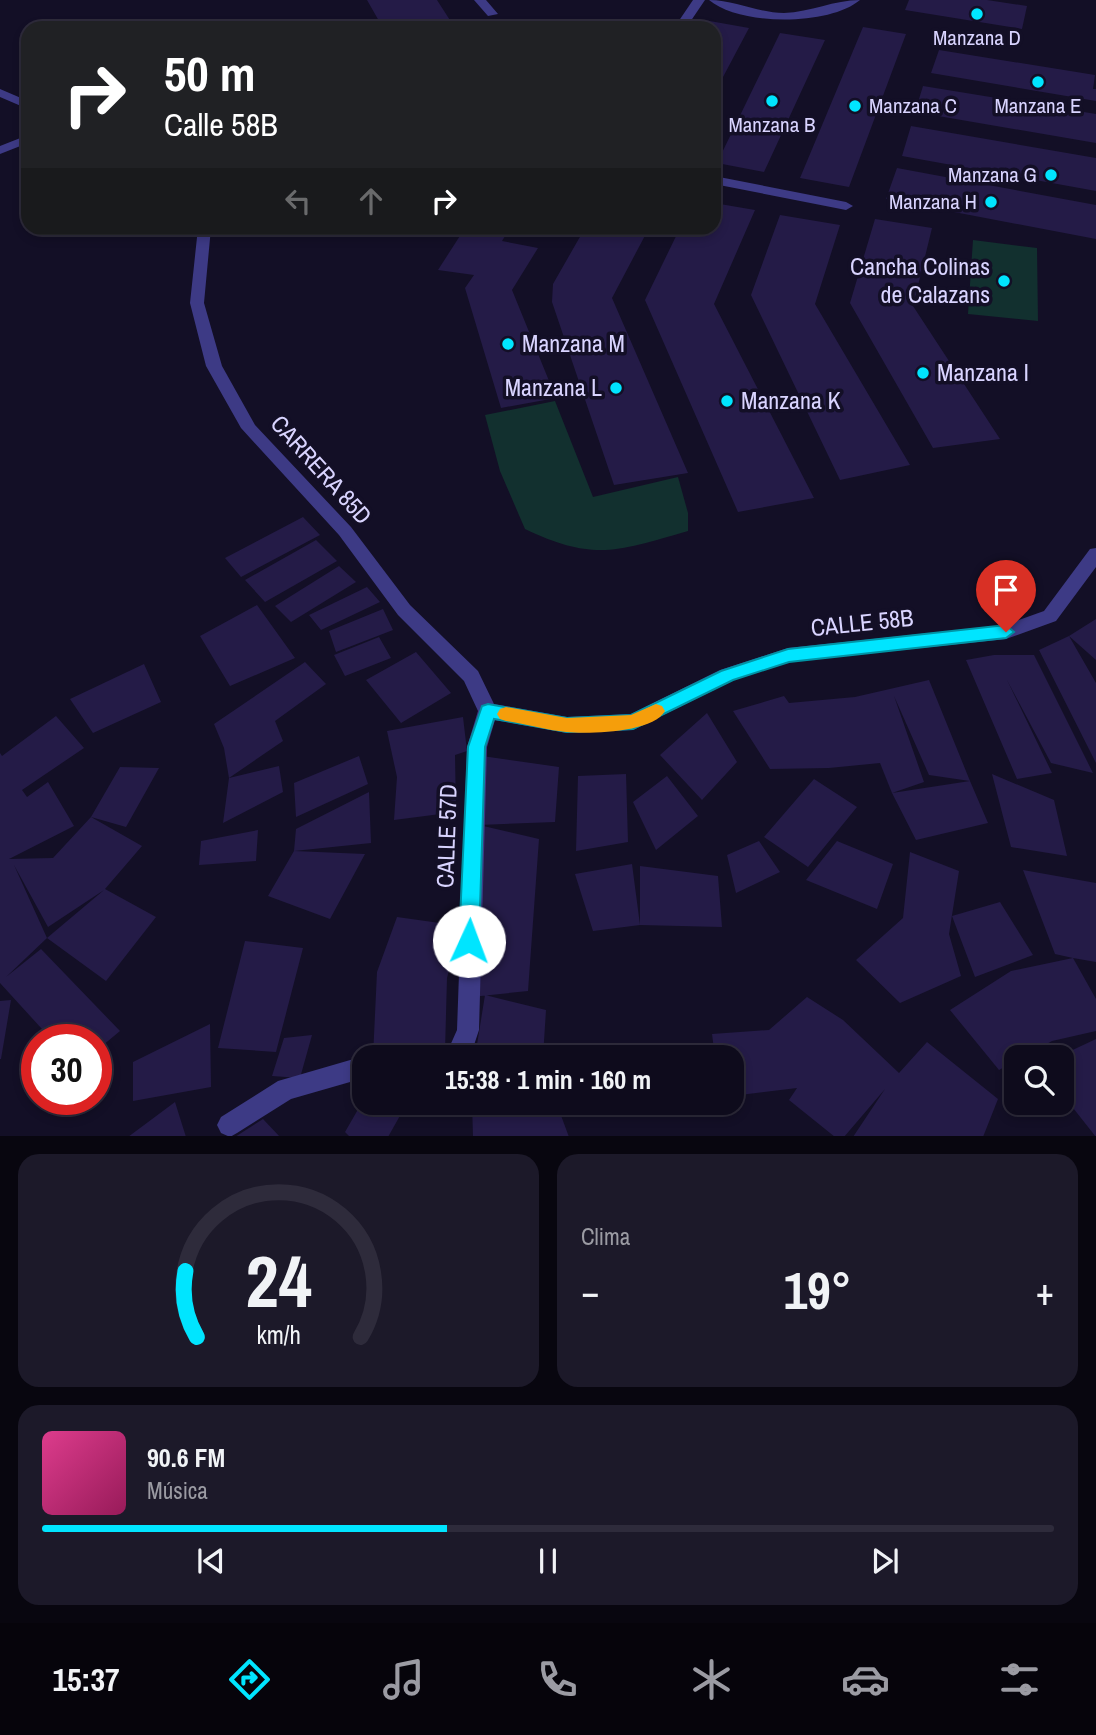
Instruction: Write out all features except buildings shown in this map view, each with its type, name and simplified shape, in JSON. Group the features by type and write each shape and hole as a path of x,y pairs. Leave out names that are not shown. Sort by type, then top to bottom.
{"street":[{"path":"480,0 492,14"},
{"path":"685,21 699,0"},
{"path":"715,0 739,10 780,16 816,12 854,0"},
{"path":"780,16 809,0"},
{"path":"0,93 21,103"},
{"path":"0,150 21,142"},
{"path":"721,181 846,206"},
{"name":"CARRERA 85D","path":"203,235 197,303 214,366 249,428 345,531 404,610 471,677 488,711"},
{"name":"CALLE 58B","path":"488,711 567,725 633,722 727,676 788,655 1006,632 1050,616 1096,554"},
{"name":"CALLE 57D","path":"463,1045 468,1030 477,747 488,711"},
{"path":"229,1125 286,1088 352,1070"}],"green space":[{"name":"Cancha Colinas de Calazans","path":"973,240 1037,248 1038,321 968,314"},
{"path":"555,401 593,497 678,477 688,513 688,531 643,544 606,550 570,546 525,529 500,471 485,415"}],"slow traffic":[{"path":"506,714 567,725 633,722 656,711"}],"place":[{"name":"Manzana D","path":"977,14"},
{"name":"Manzana E","path":"1038,82"},
{"name":"Manzana B","path":"772,101"},
{"name":"Manzana C","path":"855,106"},
{"name":"Manzana G","path":"1051,175"},
{"name":"Manzana H","path":"991,202"},
{"name":"Cancha Colinas de Calazans","path":"1004,281"},
{"name":"Manzana M","path":"508,344"},
{"name":"Manzana I","path":"923,373"},
{"name":"Manzana L","path":"616,388"},
{"name":"Manzana K","path":"727,401"}],"route":[{"path":"469,941 477,747 488,711 567,725 633,722 727,676 788,655 1006,632"}]}
